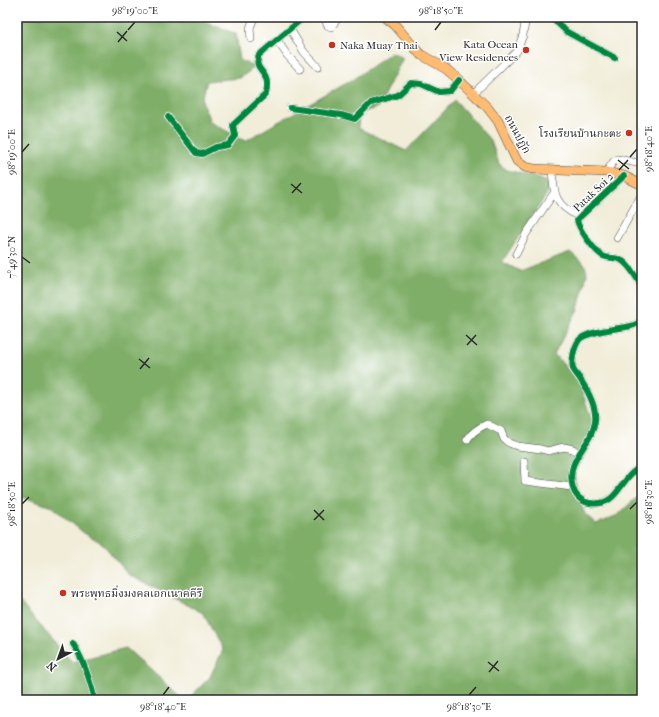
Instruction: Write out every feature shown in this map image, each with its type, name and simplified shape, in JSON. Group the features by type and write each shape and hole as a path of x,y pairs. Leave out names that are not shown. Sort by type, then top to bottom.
{"main road":[{"name":"ถนนปฏัก","path":"385,17 395,25 420,54 446,69 459,80 498,120 517,161 525,167 552,170 606,172 624,176 642,185"}],"street":[{"path":"251,39 250,28 253,20 252,17"},
{"path":"168,117 196,153 202,154 216,147 228,144 235,136 233,125 266,94 266,79 258,66 257,61 259,55 304,17"},
{"path":"325,17 327,25 331,27 339,17"},
{"path":"472,94 517,51 523,35 525,23 530,17"},
{"path":"551,17 568,32 615,58"},
{"path":"290,30 304,52 318,67"},
{"path":"277,40 287,55 300,69"},
{"path":"290,108 341,116 355,120 371,103 398,95 411,83 421,84 439,92 450,91 459,80"},
{"path":"606,172 614,161 618,159 642,164"},
{"path":"552,170 554,193 558,200 568,212 580,217"},
{"name":"Patak Soi 2","path":"624,176 577,220 578,226 602,256 622,260 635,275 642,288"},
{"path":"516,254 526,234 554,193"},
{"path":"617,238 642,194"},
{"path":"642,321 632,325 587,335 580,339 575,346 572,362 574,369 594,407 595,421 592,432 578,454 571,469 572,487 577,496 589,503 605,502 615,496 628,478 637,469 642,467"},
{"path":"467,440 470,435 487,424 500,431 504,438 517,446 548,451 564,447 573,449 578,454"},
{"path":"524,461 525,481 572,487"},
{"path":"73,644 79,653 90,681 95,700"}],"green space":[{"path":"17,17 193,17 236,34 240,60 255,67 240,78 207,81 202,100 210,122 245,141 352,80 392,52 403,58 377,108 359,113 358,128 406,151 455,100 491,141 499,164 507,170 535,177 547,182 550,189 502,262 520,271 570,252 585,265 587,274 578,309 554,354 579,382 593,424 588,448 574,473 577,496 585,514 596,524 618,515 636,498 642,500 642,700 187,700 210,677 223,650 203,613 129,575 102,543 84,533 52,507 26,498 17,497"},
{"path":"17,599 72,662 126,648 184,700 17,700"}],"cycle path":[{"path":"168,117 196,153 202,154 216,147 228,145 235,136 233,125 266,94 266,78 257,63 259,55 304,17"},
{"path":"551,17 567,32 615,58"},
{"path":"290,108 341,115 355,119 371,103 398,95 411,83 421,84 439,92 450,91 459,80"},
{"path":"624,176 577,220 584,234 596,250 605,257 619,259 624,262 633,272 642,287"},
{"path":"642,321 631,326 589,334 579,340 574,350 573,369 589,394 595,410 593,430 575,460 572,469 571,478 575,494 582,500 590,503 600,503 608,500 614,496 629,476 642,467"},
{"path":"73,644 86,670 95,700"}],"place":[{"name":"Naka Muay Thai","path":"332,45"},
{"name":"Kata Ocean View Residences","path":"526,50"},
{"name":"โรงเรียนบ้านกะตะ","path":"629,133"},
{"name":"พระพุทธมิ่งมงคลเอกเนาคคีรี","path":"63,593"}]}
